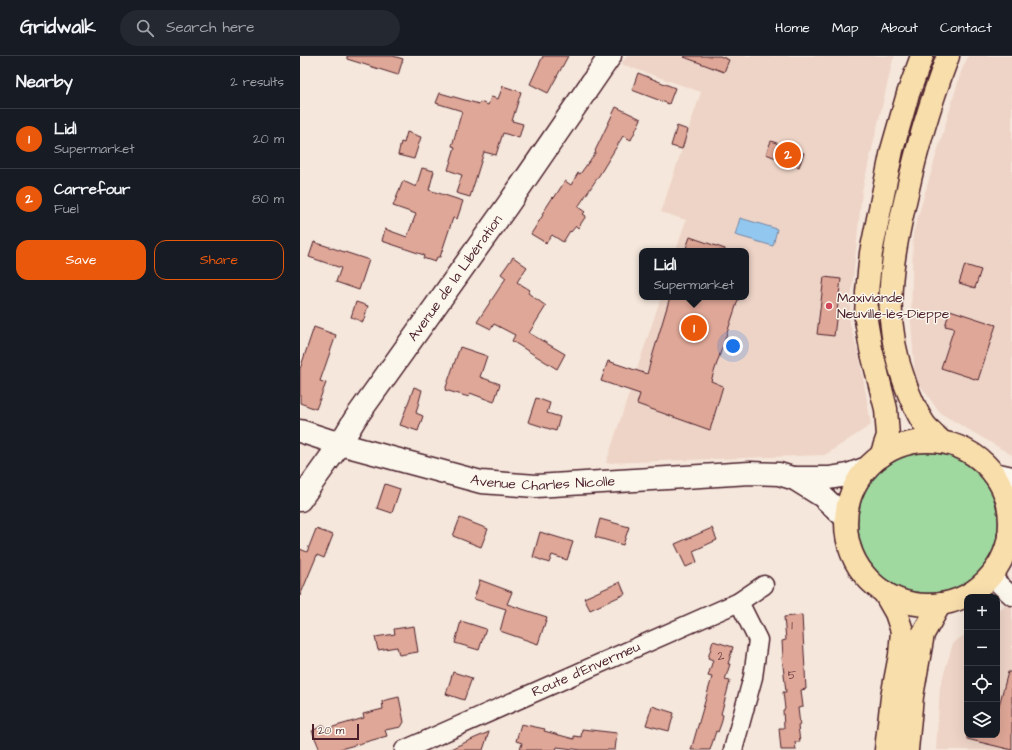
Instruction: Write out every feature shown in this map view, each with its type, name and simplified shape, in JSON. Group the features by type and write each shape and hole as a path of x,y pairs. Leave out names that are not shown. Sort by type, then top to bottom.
{"main road":[{"name":"Avenue de la Libération","path":"300,500 507,206 610,56"},
{"path":"874,462 900,446 921,441 942,442 957,446 971,453 1003,476 1004,493 1009,514 1010,533 999,564 990,576 975,589 958,599 940,604 920,604 901,600 884,592 865,576 855,560 848,542 846,518 849,500 856,483 874,462 888,436 886,409 871,349 866,320 868,284 874,238 892,150 908,94 922,56"},
{"path":"942,442 924,424 911,399 898,366 891,329 890,292 894,251 916,151 937,84 948,56"},
{"name":"Avenue Charles Nicolle","path":"300,431 340,444 481,482 536,486 750,473 779,474 792,478 822,496 846,518"},
{"name":"Avenue Charles Nicolle","path":"792,478 829,478 848,475 874,462"},
{"path":"884,592 896,613 902,631 900,655 892,697 886,750"},
{"path":"907,750 912,696 923,634 940,604"}],"street":[{"path":"990,576 1012,596"},
{"name":"Route d'Envermeu","path":"404,750 739,602 764,585"},
{"path":"732,750 752,677 758,640 739,602"}],"shaded area":[{"path":"627,56 895,56 862,191 849,320 860,359 871,425 825,455 606,463 660,300 749,300 749,248 677,248 686,220 661,212 701,92 621,64"},
{"path":"968,56 1012,56 1012,455 940,413 915,378 911,322 913,233 961,72"},
{"path":"1012,595 1012,750 936,750 940,687 953,643 964,635 964,738 1000,738 1000,609"}],"green space":[{"path":"935,453 955,458 967,464 978,473 987,484 993,496 997,509 997,537 993,550 987,562 978,573 967,582 955,588 942,592 921,593 901,588 889,582 878,573 869,562 859,537 858,516 863,496 869,484 878,473 889,464 914,454"}],"water":[{"path":"740,218 777,229 773,246 735,235"}],"building":[{"path":"347,56 393,56 403,59 398,75 347,59"},
{"path":"543,56 568,56 548,93 530,84"},
{"path":"684,56 720,56 729,60 724,72"},
{"path":"638,73 675,88 669,104 632,90"},
{"path":"503,86 521,92 512,121 523,124 519,138 503,133 496,155 484,152 470,197 456,193 462,175 448,170 455,147 452,146 462,111 436,103 440,93 479,104 480,102 488,105 491,97 498,99"},
{"path":"616,107 641,119 631,140 623,136 578,207 585,212 583,214 586,216 578,228 576,226 571,232 570,231 563,242 552,235 546,243 531,234 543,215 542,214 565,181 571,185 578,173 580,174 596,152 595,151"},
{"path":"677,126 688,130 682,149 671,146"},
{"path":"407,132 421,137 414,159 398,155 401,142 404,143"},
{"path":"771,141 804,153 799,167 766,154"},
{"path":"422,168 434,171 429,190 463,201 457,219 453,218 440,257 437,257 435,262 423,258 424,255 382,241 385,229 407,237 416,214 393,206 403,181 416,187"},
{"path":"690,237 722,248 686,248"},
{"path":"314,242 369,260 359,290 336,282 341,268 309,257"},
{"path":"513,257 527,267 517,282 530,290 528,293 546,306 529,333 565,354 557,369 512,341 515,335 494,324 491,329 477,322 506,278 501,274"},
{"path":"965,265 981,270 975,288 959,283"},
{"name":"Maxiviande Neuville-lès-Dieppe","path":"824,277 841,279 834,336 817,334"},
{"path":"669,300 738,300 711,381 723,386 710,430 637,404 640,394 601,381 608,361 647,374"},
{"path":"356,302 368,306 363,322 351,317"},
{"path":"950,310 996,325 978,380 941,368 954,328 945,326"},
{"path":"314,327 336,335 320,381 326,383 316,409 300,403 300,369"},
{"path":"460,347 487,356 480,377 500,384 494,402 470,393 469,397 445,390"},
{"path":"414,387 422,390 416,413 423,416 418,431 400,425"},
{"path":"536,398 550,403 547,413 560,417 556,431 528,422"},
{"path":"385,484 400,489 392,513 377,508"},
{"path":"460,518 488,529 481,547 453,536"},
{"path":"600,519 629,527 623,545 595,537"},
{"path":"712,528 717,540 693,551 697,562 686,567 675,544"},
{"path":"316,529 333,535 324,558 317,555 300,596 300,549 307,552"},
{"path":"540,532 573,542 567,560 552,555 549,563 533,557"},
{"path":"480,580 512,592 507,604 547,617 538,644 500,631 506,609 474,599"},
{"path":"620,582 625,594 590,610 584,598"},
{"path":"802,615 806,689 801,690 803,707 798,708 800,742 795,742 796,750 781,750 779,728 784,728 783,710 785,709 783,692 786,692 782,657 782,641 786,640 784,617"},
{"path":"461,621 486,629 479,650 455,643"},
{"path":"414,626 418,652 399,655 397,647 378,650 375,637 395,634 394,629"},
{"path":"713,641 733,647 725,680 730,681 721,714 723,715 721,724 718,732 716,731 710,750 691,750 712,677 708,676 713,660 708,658"},
{"path":"453,672 472,678 464,700 446,694"},
{"path":"1008,672 1012,672 1012,750 967,739 1000,738 1000,702"},
{"path":"399,697 404,722 401,727 385,730 387,736 337,750 320,750 312,731 324,725 326,729 364,718 363,714 383,709 382,701"},
{"path":"652,706 674,713 669,731 646,725"},
{"path":"521,724 545,729 544,731 574,739 574,736 581,737 582,729 617,733 615,750 582,750 557,747 556,750 520,750 522,743 516,741"},
{"path":"489,732 483,750 448,750 475,738"}],"place":[{"name":"Carrefour","path":"788,155"},
{"name":"Maxiviande Neuville-lès-Dieppe","path":"829,306"},
{"name":"Lidl","path":"694,328"}]}
